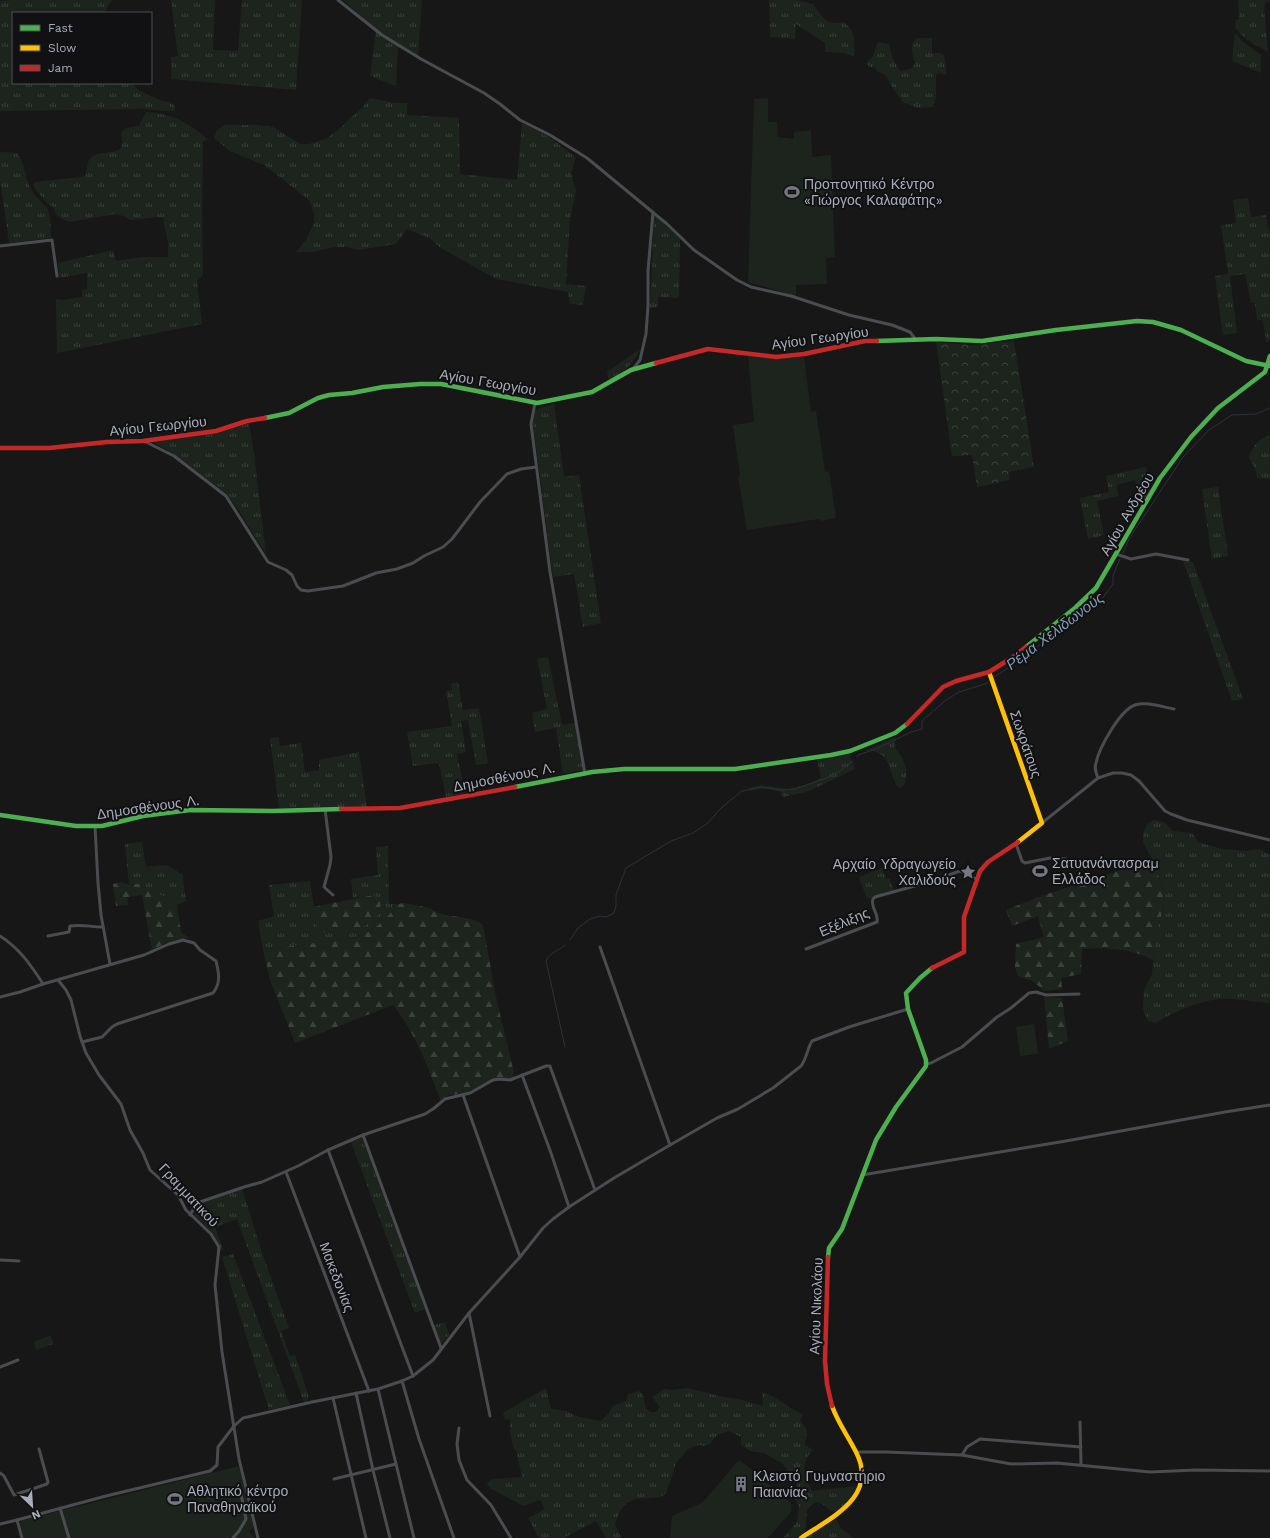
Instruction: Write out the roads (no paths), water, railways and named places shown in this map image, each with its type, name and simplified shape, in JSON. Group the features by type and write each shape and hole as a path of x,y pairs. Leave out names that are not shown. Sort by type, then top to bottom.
{"street":[{"path":"338,0 382,35 421,59 484,93 520,120 550,135 587,158 653,212 694,250 737,280 751,286 791,296 849,315 892,325 910,332 916,340"},
{"path":"631,370 640,360 644,346 648,306 648,272 653,212"},
{"path":"0,246 52,240 57,276"},
{"name":"Αγίου Γεωργίου","path":"0,448 31,449 107,442 143,441 216,431 247,421 289,413 318,398 383,386 441,384 535,403 551,401 572,395 592,392 631,370 708,349 733,351 776,358 804,354 863,341 936,339 982,341 1137,320 1162,323 1190,332 1248,362 1269,366"},
{"name":"Αγίου Ανδρέου","path":"989,672 1013,657 1075,608 1098,585 1160,478 1182,449 1218,408 1265,372 1269,366 1270,356"},
{"path":"535,403 531,424 550,572 585,774"},
{"path":"143,441 152,444 174,456 226,496 268,562 286,570 292,575 297,586 301,590 308,591 343,586 376,573 397,569 413,563 443,547 452,539 480,502 507,474 521,469 536,467"},
{"path":"1116,554 1131,559 1156,554 1188,560"},
{"name":"Δημοσθένους Λ.","path":"0,815 76,826 102,826 143,816 190,810 273,811 400,808 585,774 624,769 735,769 815,758 850,750 895,733 905,726 943,687 956,681 989,672"},
{"name":"Σωκράτους","path":"989,672 1042,823"},
{"path":"1098,778 1095,767 1097,758 1113,726 1124,712 1135,705 1141,704 1174,708"},
{"path":"1079,994 1046,995 1036,992 1029,993 997,1017 962,1047 931,1063 926,1064 908,1009 906,993 938,964 964,952 964,917 976,879 980,871 988,862 1016,844 1098,778 1113,773 1131,775 1139,781 1165,811 1171,814 1187,820 1270,840"},
{"path":"324,809 331,857 324,887 334,895"},
{"path":"95,826 98,883 103,927 110,964"},
{"path":"1016,844 1022,861 1025,863 1050,858 1066,859"},
{"name":"Εξέλιξης","path":"806,949 878,922 878,918 872,904 873,899 875,898 960,871 976,879"},
{"path":"48,936 69,932 70,926 85,924 90,927 103,927"},
{"path":"0,936 12,943 21,953 43,984"},
{"path":"0,997 144,955 168,944 183,940 194,943 200,950 216,961 219,978 216,989 208,995 117,1024 112,1026 102,1037 82,1042"},
{"path":"600,947 670,1144"},
{"name":"Γραμματικού","path":"58,980 66,990 71,1000 86,1053 99,1075 121,1104 130,1130 144,1153 150,1170 178,1195 190,1215 211,1234 219,1247 215,1284 222,1352 243,1477 258,1538"},
{"path":"0,1524 210,1471 217,1465 218,1447 234,1426 247,1417 378,1389 413,1376 432,1360 469,1313 520,1257 543,1228 569,1207 670,1144 738,1109 790,1076 802,1066 812,1041 837,1031 908,1009"},
{"name":"Αγίου Νικολάου","path":"801,1538 841,1512 856,1495 862,1475 858,1452 844,1433 832,1406 825,1369 827,1261 829,1248 842,1229 876,1140 886,1122 924,1070 926,1064"},
{"path":"190,1215 196,1205 200,1202 254,1185 286,1172 328,1150 363,1135 425,1114 445,1099 478,1090 493,1080 510,1080 550,1066 595,1190"},
{"path":"522,1076 551,1153 569,1207"},
{"path":"463,1094 520,1257"},
{"path":"862,1175 1066,1141 1225,1112 1270,1106"},
{"path":"363,1135 441,1348"},
{"path":"328,1150 413,1376"},
{"name":"Μακεδονίας","path":"286,1172 369,1391"},
{"path":"0,1260 19,1260"},
{"path":"469,1313 490,1416"},
{"path":"0,1368 18,1360"},
{"path":"402,1381 419,1439 454,1538"},
{"path":"378,1389 414,1538"},
{"path":"356,1394 390,1538"},
{"path":"333,1398 366,1538"},
{"path":"1080,1422 1081,1465"},
{"path":"459,1428 457,1444 459,1460 467,1480 491,1505 511,1538"},
{"path":"962,1455 967,1447 980,1439 1081,1447"},
{"path":"0,1474 4,1476 14,1495 47,1484 48,1482 39,1449"},
{"path":"858,1452 962,1455 1011,1464 1057,1463 1150,1472 1196,1470 1270,1471"},
{"path":"334,1479 396,1464"},
{"path":"209,1497 240,1489 246,1519 233,1538"},
{"path":"60,1508 69,1538"},
{"path":"17,1520 22,1538"}],"waterway":[{"name":"Ρέμα Χελιδωνούς","path":"1123,553 1129,539 1183,457 1209,430 1232,415 1256,414 1270,408"},
{"name":"Ρέμα Χελιδωνούς","path":"994,677 1022,659 1101,600 1113,584 1113,576 1120,559"},
{"name":"Ρέμα Χελιδωνούς","path":"857,757 858,755 876,749 911,732 922,729 922,721 946,700 959,692 988,682"},
{"name":"Ρέμα Χελιδωνούς","path":"570,940 578,928 590,919 600,916 606,917 614,913 616,906 616,895 626,868 671,841 693,833 708,823 721,808 742,791 761,787 783,790 795,789 829,777 853,761"},
{"name":"Ρέμα Χελιδωνούς","path":"565,945 552,954 546,961 565,1047"}],"place":[{"name":"Προπονητικό Κέντρο «Γιώργος Καλαφάτης»","path":"792,192"},
{"name":"Σατυανάντασραμ Ελλάδος","path":"1040,871"},
{"name":"Αρχαίο Υδραγωγείο Χαλιδούς","path":"968,872"},
{"name":"Κλειστό Γυμναστήριο Παιανίας","path":"741,1484"},
{"name":"Αθλητικό κέντρο Παναθηναϊκού","path":"175,1499"}]}
